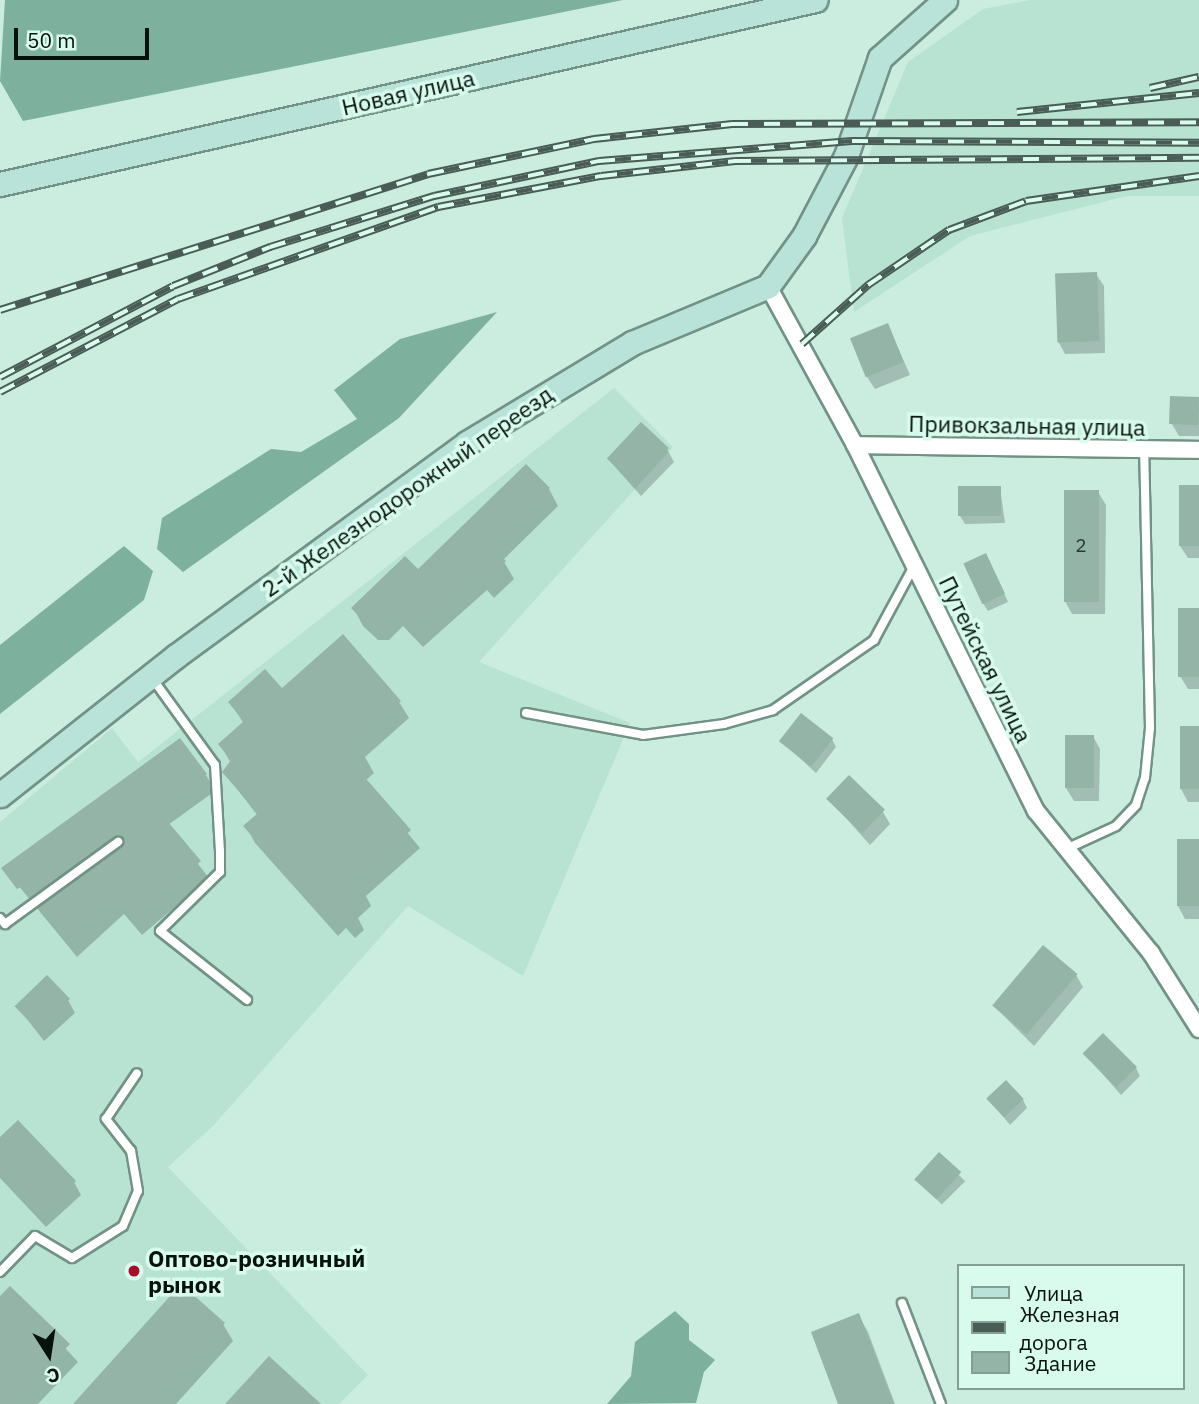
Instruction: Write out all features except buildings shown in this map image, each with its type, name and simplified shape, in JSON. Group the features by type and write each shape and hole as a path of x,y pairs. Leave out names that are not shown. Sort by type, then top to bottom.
{"street":[{"name":"Новая улица","path":"0,184 815,0"},
{"name":"2-й Железнодорожный переезд","path":"0,795 151,676 467,443 570,377 768,286 804,236 846,156 880,58 945,0"},
{"name":"Путейская улица","path":"768,286 855,445 1036,811 1151,953 1199,1029"},
{"name":"Привокзальная улица","path":"855,445 1199,450"}],"lane":[{"path":"1066,849 1116,826 1136,805 1145,778 1150,728 1144,449"},
{"path":"526,713 643,735 724,724 773,710 874,640 914,565"},
{"path":"151,676 215,765 220,851 220,872 160,931 247,1000"},
{"path":"0,918 5,924 118,842"},
{"path":"0,1272 35,1236 72,1258 123,1226 138,1191 131,1151 106,1119 137,1073"},
{"path":"902,1303 941,1404"}],"shaded area":[{"path":"5,0 623,0 23,121 0,81"},
{"path":"1030,0 1199,0 1199,196 1127,196 970,236 854,312 842,218 908,62 983,9"},
{"path":"497,312 399,418 183,572 157,549 162,518 271,449 301,452 357,419 334,390 400,339"},
{"path":"614,388 673,447 479,662 630,723 523,976 408,906 213,1126 168,1167 368,1375 339,1404 0,1404 0,822 112,728 138,762"},
{"path":"124,546 153,571 144,600 0,714 0,645"},
{"path":"675,1311 689,1324 689,1340 715,1360 704,1372 696,1403 607,1404 631,1376 635,1342"}],"railway":[{"path":"1150,88 1199,77"},
{"path":"1017,112 1199,93"},
{"path":"0,310 428,174 594,139 732,124 1199,122"},
{"path":"0,377 173,286 270,247 434,196 599,161 852,141 1199,143"},
{"path":"0,392 178,299 438,207 601,176 735,161 1199,158"},
{"path":"802,344 868,285 949,230 1026,201 1199,176"}],"place":[{"name":"Оптово-розничный рынок","path":"134,1271"}]}
